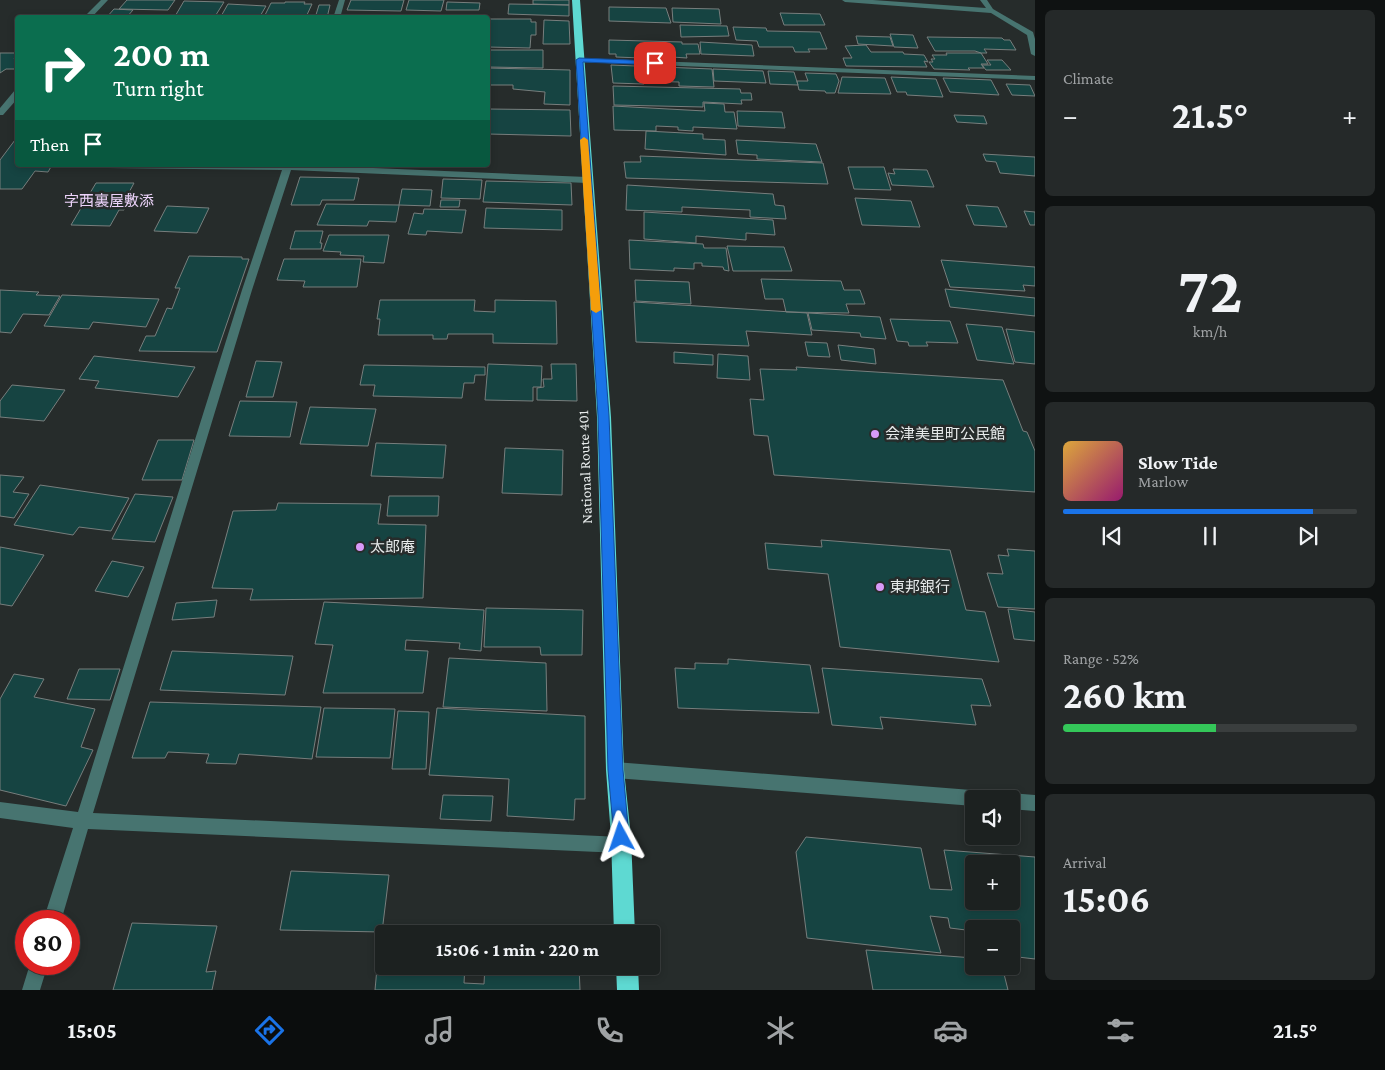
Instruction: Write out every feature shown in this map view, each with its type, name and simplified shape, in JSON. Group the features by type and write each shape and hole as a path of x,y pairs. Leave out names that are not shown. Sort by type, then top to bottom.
{"highway":[{"name":"National Route 401","path":"576,0 604,416 616,770 625,925"},
{"path":"627,975 628,990"}],"street":[{"path":"89,15 105,0"},
{"path":"337,15 342,0"},
{"path":"846,0 993,11"},
{"path":"983,0 993,11 1032,31 1035,54"},
{"path":"579,60 1035,78"},
{"path":"0,113 3,104 15,94"},
{"path":"56,910 247,290 288,167"},
{"path":"309,167 587,180"},
{"path":"616,770 965,798"},
{"path":"1020,802 1035,803"},
{"path":"0,810 84,821 621,845"},
{"path":"30,990 35,975"}],"building":[{"path":"127,0 175,0 168,10 119,9"},
{"path":"351,0 404,0 401,11 347,10"},
{"path":"409,0 444,0 441,11 406,10"},
{"path":"533,0 569,0 569,5 533,4"},
{"path":"184,1 224,2 216,15 176,15"},
{"path":"305,2 304,4 312,4 307,15 265,15 271,3"},
{"path":"447,2 480,3 479,10 446,10"},
{"path":"228,4 266,6 261,15 222,15"},
{"path":"509,4 569,5 569,16 508,14"},
{"path":"319,5 330,5 328,15 316,15"},
{"path":"609,7 666,8 671,23 609,21"},
{"path":"672,8 719,9 721,24 673,22"},
{"path":"114,9 133,10 129,15 109,15"},
{"path":"780,13 820,14 825,25 784,25"},
{"path":"490,19 531,19 531,22 536,22 536,35 531,35 530,48 490,47"},
{"path":"544,20 569,21 570,44 543,44"},
{"path":"680,25 727,26 729,36 681,37"},
{"path":"733,27 766,28 767,31 820,32 827,49 808,49 810,52 795,52 793,47 759,47 757,41 736,40"},
{"path":"890,34 913,35 918,48 894,47"},
{"path":"856,36 890,37 893,46 858,44"},
{"path":"927,37 1002,38 1010,40 1016,50 984,49 987,53 975,51 935,51"},
{"path":"609,40 698,44 700,54 686,54 687,58 641,55 642,58 616,57 616,54 609,54"},
{"path":"700,42 752,45 754,56 701,54"},
{"path":"866,45 871,52 903,52 904,54 924,55 928,62 924,61 927,67 846,66 843,58 852,58 845,46"},
{"path":"490,50 543,50 543,68 490,67"},
{"path":"0,53 15,53 15,69 6,69 0,73"},
{"path":"946,53 981,53 988,64 981,64 984,68 968,68 970,70 934,69 929,62 933,62 931,59 935,59 932,55 947,55"},
{"path":"987,60 1002,60 1011,70 986,70 982,65 991,65"},
{"path":"611,65 712,69 714,87 679,86 679,82 643,81 644,84 613,83"},
{"path":"490,68 570,70 570,105 544,104 545,92 513,89 513,85 490,85"},
{"path":"713,69 763,71 766,83 714,81"},
{"path":"768,71 794,72 798,85 770,84"},
{"path":"805,73 836,74 839,81 835,93 799,90 797,81 808,81"},
{"path":"842,77 885,78 891,94 838,93"},
{"path":"891,77 936,79 943,97 907,95 906,92 897,92"},
{"path":"943,78 991,80 999,95 950,92"},
{"path":"1006,84 1030,85 1035,96 1012,95"},
{"path":"613,86 740,89 741,93 751,93 752,100 741,100 742,104 703,102 703,107 614,105"},
{"path":"704,103 724,104 725,112 734,112 737,129 693,127 693,131 678,130 678,127 656,126 656,131 614,130 613,106 705,111"},
{"path":"490,109 570,110 571,136 490,134"},
{"path":"737,111 782,112 785,128 738,126"},
{"path":"954,115 984,116 987,124 957,122"},
{"path":"646,131 703,134 703,139 725,140 726,155 645,149"},
{"path":"15,140 15,167 51,167 48,172 35,171 22,189 0,189 0,160"},
{"path":"736,140 816,144 822,162 757,159 757,155 738,154"},
{"path":"983,154 1035,157 1035,176 1000,173 996,162 986,161"},
{"path":"640,156 823,163 828,184 626,178 624,162 641,162"},
{"path":"848,167 884,167 891,190 854,189"},
{"path":"893,169 927,170 934,187 892,185 888,173 895,174"},
{"path":"300,177 359,178 354,200 322,200 320,205 291,205"},
{"path":"443,179 482,180 480,199 441,198"},
{"path":"486,181 571,183 572,205 483,202"},
{"path":"96,183 134,183 126,198 131,198 124,210 119,210 110,226 71,225"},
{"path":"627,185 773,194 775,205 784,206 786,219 750,217 750,210 682,207 682,212 626,210"},
{"path":"402,189 432,190 430,206 399,205"},
{"path":"855,198 911,201 920,227 862,225"},
{"path":"441,200 460,200 459,207 440,207"},
{"path":"326,204 399,206 396,222 369,221 367,226 317,225"},
{"path":"966,205 998,207 1007,227 974,225"},
{"path":"167,206 209,208 197,233 154,231"},
{"path":"486,208 562,210 562,230 484,228"},
{"path":"424,209 466,210 462,233 427,231 426,235 408,234 414,213 423,214"},
{"path":"1024,211 1035,212 1035,225 1030,225"},
{"path":"644,212 773,220 775,235 746,233 746,240 696,236 696,243 644,239"},
{"path":"295,231 323,231 320,243 322,243 321,249 290,249"},
{"path":"329,235 389,235 384,263 363,262 364,256 340,255 341,252 323,251"},
{"path":"629,240 703,244 704,248 726,248 729,271 724,270 723,267 702,266 702,263 694,263 694,269 674,268 674,271 630,269"},
{"path":"727,246 784,247 792,271 733,271"},
{"path":"189,256 242,257 242,259 249,259 217,352 139,351 146,336 155,336 167,308 172,309 180,288 175,288"},
{"path":"284,259 361,259 357,287 303,287 305,281 277,280"},
{"path":"941,260 1035,267 1035,286 1023,285 1025,291 950,287"},
{"path":"761,279 841,281 844,290 860,290 865,304 846,304 849,313 786,312 783,299 765,299"},
{"path":"635,280 689,282 691,304 636,301"},
{"path":"945,289 1035,298 1035,316 950,307"},
{"path":"0,290 39,292 36,295 60,296 49,315 23,314 11,333 0,332"},
{"path":"62,295 159,299 146,327 93,322 89,329 44,326"},
{"path":"380,300 475,300 474,311 495,312 495,300 556,301 557,344 493,343 493,334 448,334 447,339 433,339 433,335 378,335 380,319 377,319"},
{"path":"634,302 807,313 812,335 746,331 749,346 636,342"},
{"path":"808,313 880,317 886,339 861,337 860,333 812,330"},
{"path":"890,319 950,321 958,343 926,342 928,346 909,346 908,342 897,341"},
{"path":"966,324 1002,327 1014,364 977,360"},
{"path":"1006,329 1035,332 1035,364 1015,362"},
{"path":"805,342 827,343 830,357 808,356"},
{"path":"838,345 874,349 876,364 841,360"},
{"path":"674,352 713,355 713,365 674,363"},
{"path":"718,354 748,356 750,380 717,378"},
{"path":"94,356 195,367 178,397 95,388 99,381 79,379"},
{"path":"256,361 282,362 273,397 246,397"},
{"path":"488,364 542,366 541,387 533,387 533,401 485,400"},
{"path":"551,364 576,364 577,401 537,400 537,388 544,387 543,379 552,379"},
{"path":"364,365 485,367 485,375 475,375 474,383 464,383 462,398 373,396 375,385 360,385"},
{"path":"796,367 1003,380 1023,431 1027,432 1035,451 1035,492 774,475 768,436 754,435 750,399 764,400 760,369 797,370"},
{"path":"12,385 65,390 44,421 0,417 0,401"},
{"path":"240,401 297,402 290,437 229,436"},
{"path":"310,407 376,409 368,446 300,444"},
{"path":"158,440 194,440 182,480 142,480"},
{"path":"376,443 446,445 443,478 371,476"},
{"path":"505,448 563,450 562,495 502,493"},
{"path":"0,475 24,477 13,492 29,494 14,518 0,516"},
{"path":"40,485 129,498 111,531 79,527 73,535 14,525"},
{"path":"135,494 173,497 155,542 112,539"},
{"path":"389,496 439,496 438,516 387,516"},
{"path":"278,503 381,504 378,524 426,525 423,598 250,600 253,589 212,588 233,511 276,510"},
{"path":"821,540 950,550 966,610 985,612 999,662 840,647 828,574 768,569 765,543 822,547"},
{"path":"0,547 44,555 12,606 0,604"},
{"path":"1007,549 1035,551 1035,609 998,607 987,573 1003,574 998,555 1009,556"},
{"path":"112,561 144,567 128,597 95,591"},
{"path":"217,600 214,617 172,620 176,603"},
{"path":"324,602 484,610 481,651 459,649 460,643 406,640 405,650 428,651 423,693 323,693 333,645 315,644"},
{"path":"486,608 583,610 582,655 541,655 540,647 484,647"},
{"path":"1008,609 1035,612 1035,641 1014,639"},
{"path":"172,651 293,656 285,695 160,690"},
{"path":"449,658 546,663 547,711 443,707"},
{"path":"728,659 810,665 819,713 678,708 675,668 695,669 695,663 728,664"},
{"path":"822,668 982,679 991,706 971,705 976,725 880,717 883,729 832,725"},
{"path":"79,669 120,669 110,700 67,699"},
{"path":"14,674 44,679 34,697 95,709 81,747 93,750 66,806 0,790 0,699"},
{"path":"150,702 321,707 312,759 239,754 236,764 206,763 209,754 168,752 165,758 132,758"},
{"path":"324,708 395,709 390,758 316,757"},
{"path":"437,708 585,716 585,799 575,799 574,820 507,816 509,779 429,775"},
{"path":"398,711 429,712 426,769 392,769"},
{"path":"443,795 493,796 491,821 440,819"},
{"path":"806,837 921,848 930,889 952,890 944,850 1009,855 965,855 965,910 1020,910 1020,856 1035,857 1035,959 1020,957 1020,920 965,920 965,930 950,928 948,918 930,916 941,953 807,938 796,852"},
{"path":"291,871 389,875 383,925 375,925 375,932 280,930"},
{"path":"132,923 217,926 206,972 216,971 212,990 113,990"},
{"path":"866,950 965,957 965,975 1004,975 1008,990 873,990"},
{"path":"376,975 464,975 464,983 484,984 484,975 579,975 580,990 375,990"}],"slow traffic":[{"path":"584,140 596,310"}],"place":[{"name":"会津美里町公民館","path":"875,434"},
{"name":"太郎庵","path":"360,547"},
{"name":"東邦銀行","path":"880,587"}],"district":[{"name":"字西裏屋敷添","path":"109,201"}],"route":[{"path":"621,837 616,770 604,416 579,60 655,63"}]}
